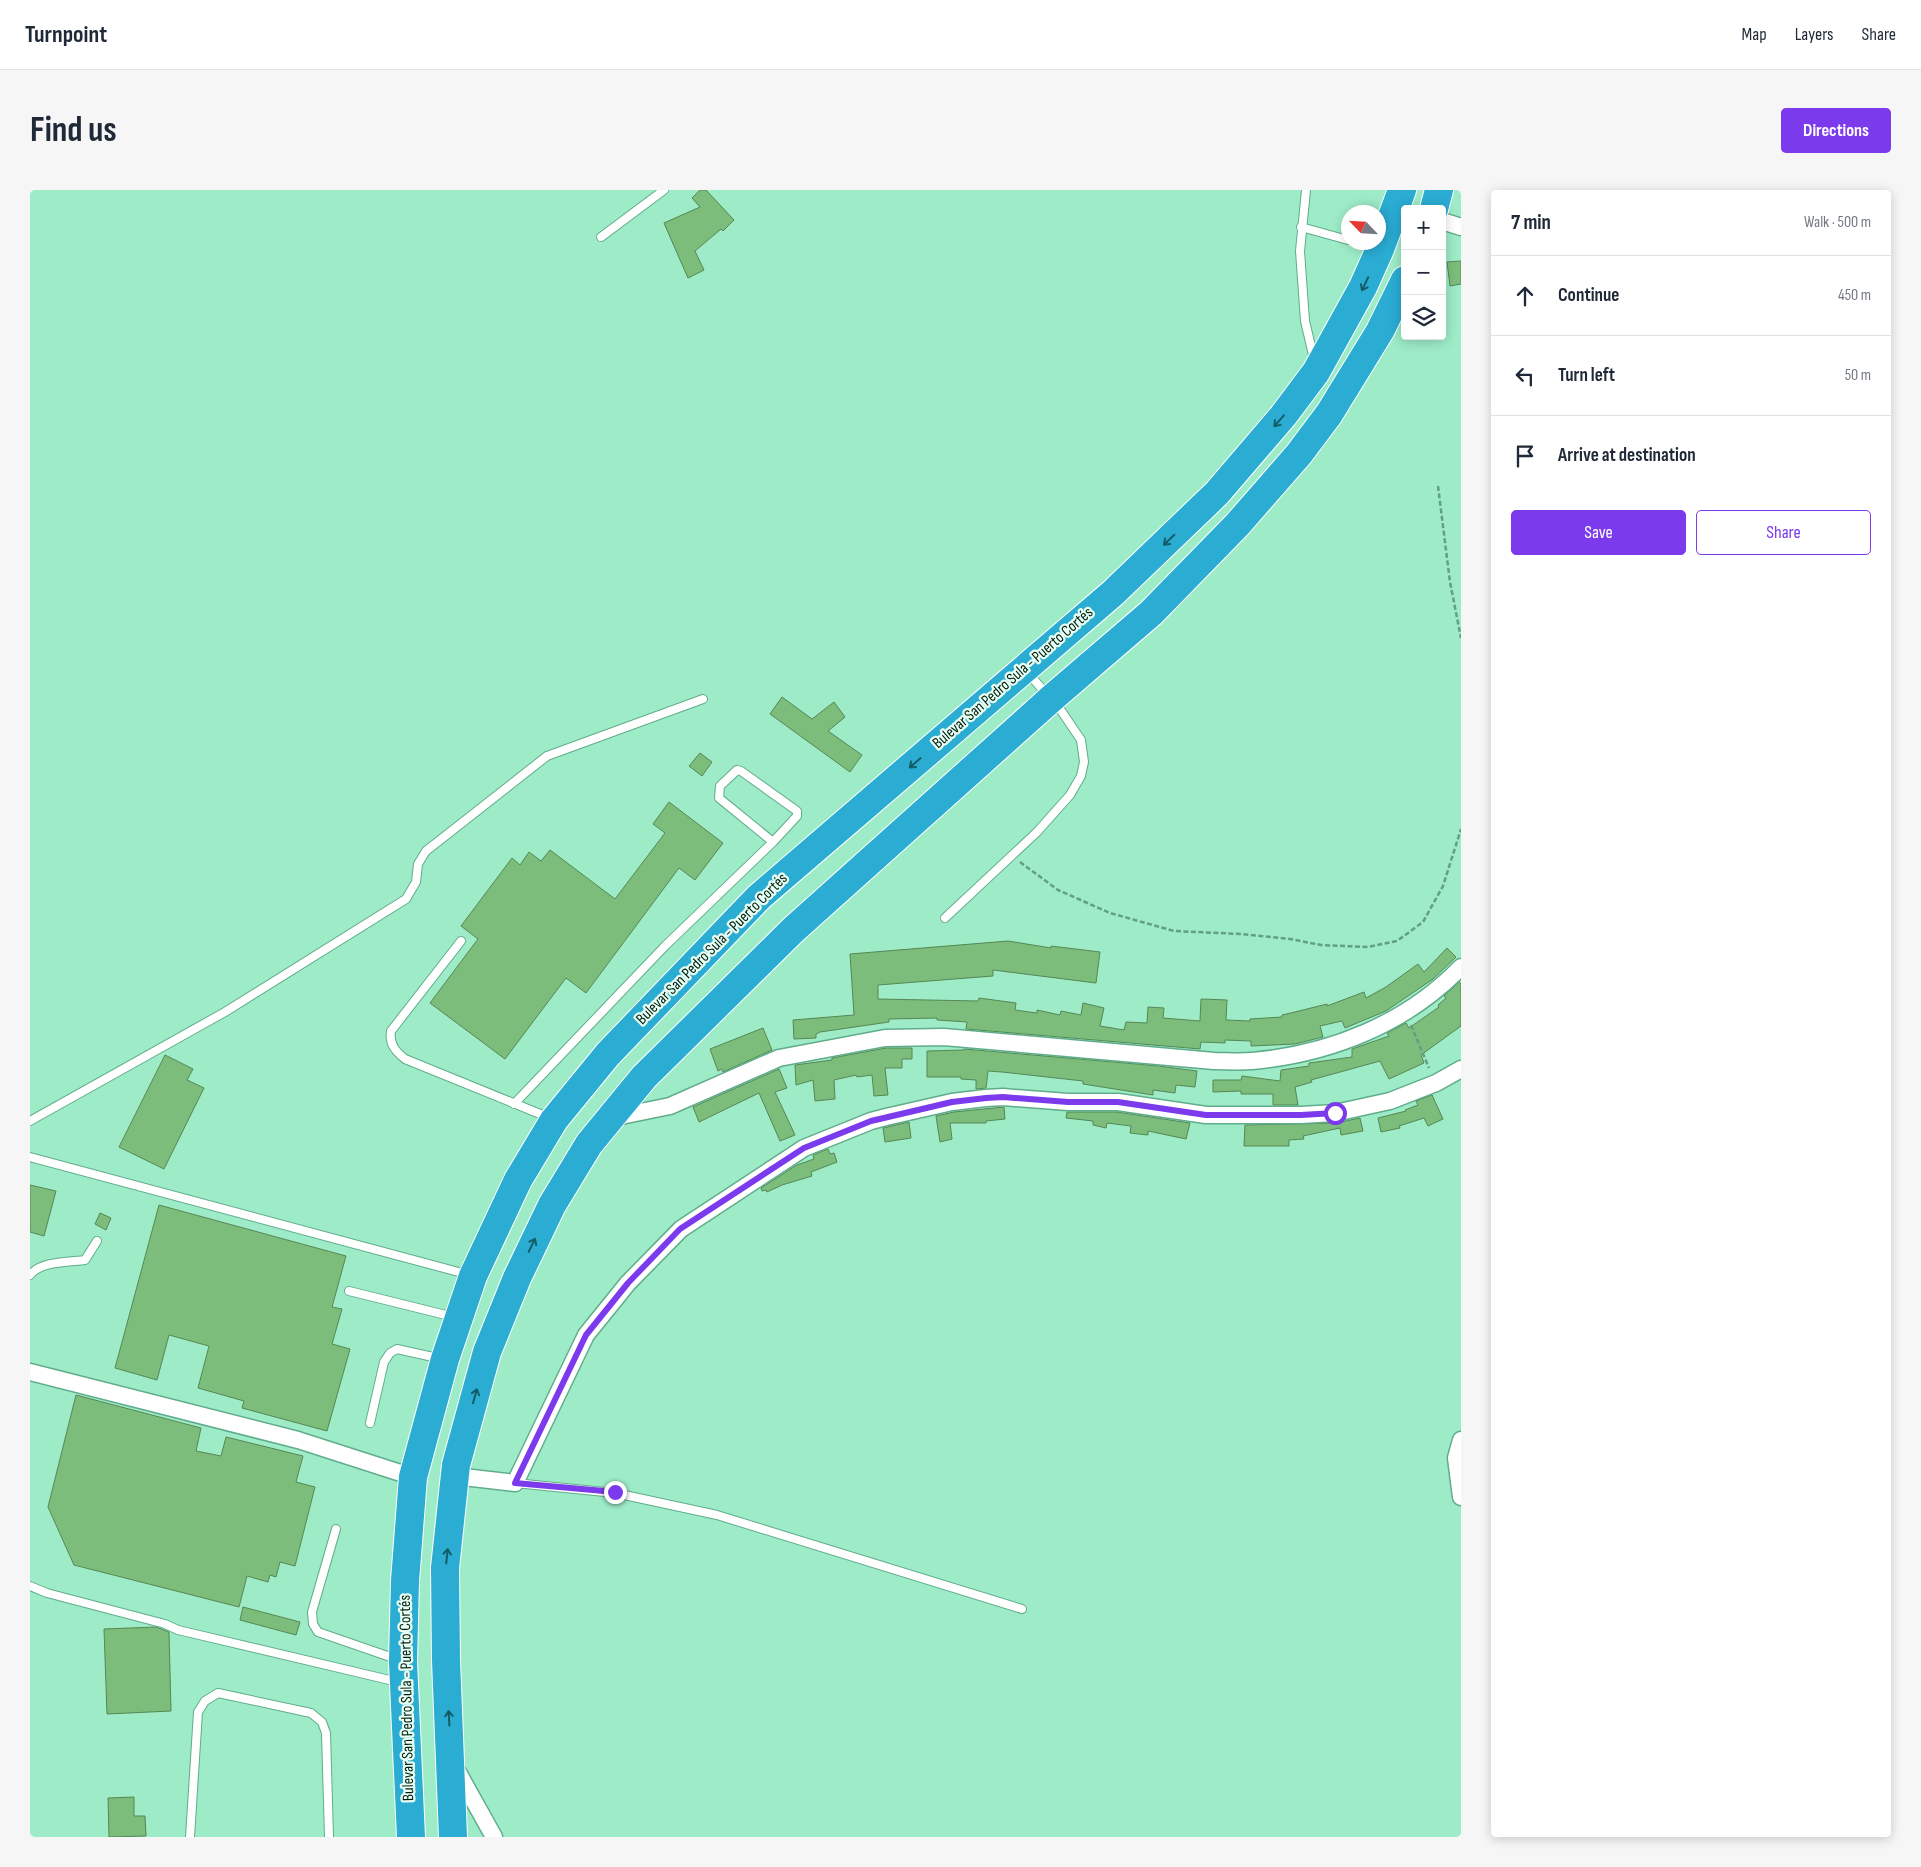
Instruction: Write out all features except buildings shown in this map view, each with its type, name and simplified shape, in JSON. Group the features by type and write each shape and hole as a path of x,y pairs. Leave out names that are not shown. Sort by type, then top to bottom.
{"highway":[{"name":"Bulevar San Pedro Sula - Puerto Cortés","path":"1386,216 1402,190"},
{"path":"1435,205 1439,190"},
{"name":"Bulevar San Pedro Sula - Puerto Cortés","path":"411,1837 404,1673 405,1581 414,1477 445,1359 474,1276 518,1180 554,1120 608,1054 759,898 1113,593 1217,493 1283,416 1316,372 1363,287 1368,250"},
{"path":"452,1837 445,1568 455,1476 487,1352 517,1278 552,1205 589,1144 644,1077 793,930 1052,698 1151,613 1236,525 1299,454 1329,414 1380,331 1401,288"}],"street":[{"path":"1446,222 1461,227"},
{"path":"609,1118 670,1106 780,1058 885,1038 944,1037 1007,1041 1131,1055 1214,1061 1251,1061 1325,1048 1366,1034 1405,1012 1450,978 1461,967"},
{"path":"455,1476 515,1483 586,1335 628,1283 680,1229 804,1148 871,1121 952,1102 986,1098 1003,1097 1068,1102 1118,1102 1206,1115 1335,1113 1390,1101 1436,1083 1461,1069"},
{"path":"30,1372 298,1440 414,1477"},
{"path":"1461,1440 1456,1458 1461,1497"},
{"path":"451,1758 494,1837"}],"lane":[{"path":"601,237 664,190"},
{"path":"1306,190 1300,251 1305,321 1316,372"},
{"path":"1301,227 1341,238"},
{"path":"945,918 1037,832 1070,795 1081,776 1084,762 1081,740 1052,698 1024,668"},
{"path":"30,1121 224,1012 406,900 416,882 418,864 426,851 547,756 703,699"},
{"path":"514,1104 664,946 773,842 796,816 797,811 737,770 720,786 719,798 773,842"},
{"path":"461,941 390,1031 390,1039 396,1051 405,1060 554,1120"},
{"path":"30,1157 474,1276"},
{"path":"30,1275 44,1266 85,1260 97,1240"},
{"path":"349,1291 459,1318"},
{"path":"370,1423 384,1362 390,1352 397,1348 445,1359"},
{"path":"515,1483 615,1492 717,1515 1022,1609"},
{"path":"336,1529 312,1612 313,1624 318,1632 404,1673"},
{"path":"30,1586 47,1593 165,1624 178,1630 404,1673"},
{"path":"190,1837 198,1712 205,1701 218,1693 311,1712 322,1722 326,1733 329,1837"}],"path":[{"path":"1438,486 1449,572 1461,638"},
{"path":"1012,856 1058,890 1110,913 1174,931 1241,934 1290,939 1321,945 1368,947 1397,941 1423,922 1443,886 1461,829"},
{"path":"1405,1012 1436,1083"}],"route":[{"path":"615,1492 515,1483 586,1335 628,1283 680,1229 804,1148 871,1121 952,1102 986,1098 1003,1097 1068,1102 1118,1102 1206,1115 1335,1113"}]}
